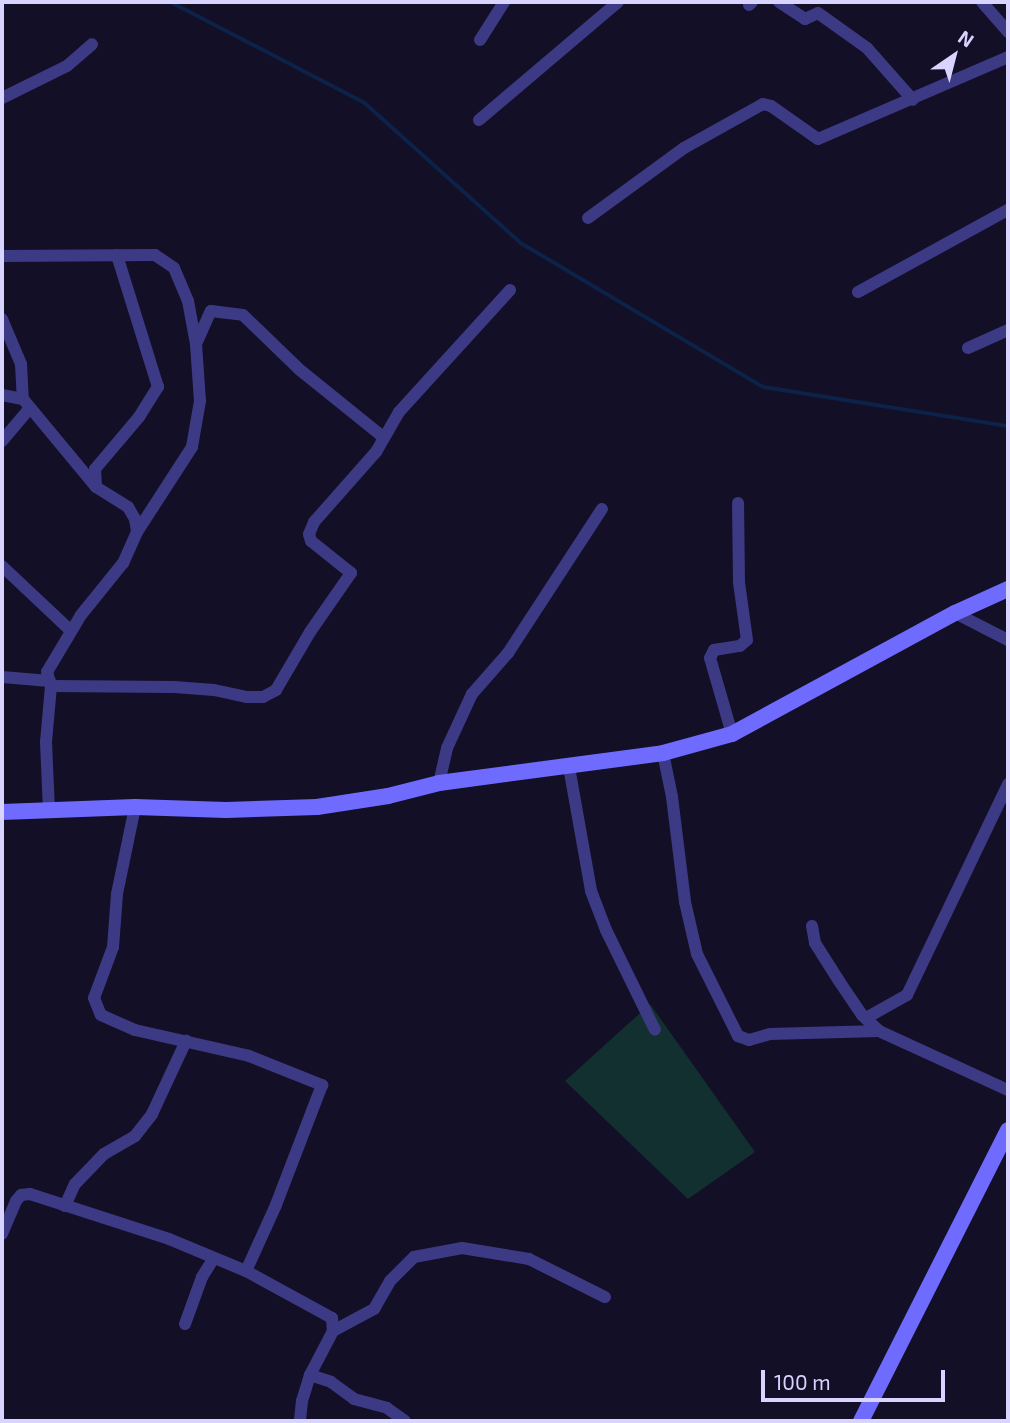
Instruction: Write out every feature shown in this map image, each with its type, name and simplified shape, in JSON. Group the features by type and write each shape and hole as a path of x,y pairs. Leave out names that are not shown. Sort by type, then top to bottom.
{"street":[{"path":"480,40 504,2"},
{"path":"479,120 618,2"},
{"path":"779,2 805,19 818,13 867,48 913,100"},
{"path":"982,2 1008,32"},
{"path":"2,98 66,66 92,44"},
{"path":"588,218 684,148 763,104 771,106 818,139 1008,57"},
{"path":"858,292 1008,210"},
{"path":"2,256 155,254 174,268 188,301 196,344 200,401 192,447 137,532 123,563 71,631 47,672 50,683 46,742 49,811"},
{"path":"96,487 95,468 139,417 158,387 117,255"},
{"path":"2,677 50,683 174,687 247,697 263,697 275,690 310,632 351,573 312,541 309,534 314,522 366,465 399,412 510,290"},
{"path":"196,344 211,311 243,315 300,370 383,437"},
{"path":"2,319 21,364 27,403 96,487 128,507 135,519 137,532"},
{"path":"968,348 1008,330"},
{"path":"2,395 27,403"},
{"path":"2,441 27,403"},
{"path":"732,734 710,658 714,650 740,646 747,640 739,582 741,550 738,503"},
{"path":"439,783 447,748 472,694 515,643 602,509"},
{"path":"2,566 71,631"},
{"path":"2,812 135,807 226,810 317,807 388,796 439,783 663,752 732,734 955,613 1008,589"},
{"path":"955,613 1008,640"},
{"path":"663,752 672,797 685,902 698,954 738,1036 749,1040 770,1034 879,1031"},
{"path":"569,767 591,891 606,930 655,1030"},
{"path":"866,1018 907,995 1008,784"},
{"path":"135,807 117,894 113,947 97,986 95,1002 101,1015 135,1030 249,1056 322,1085 276,1205 246,1271"},
{"path":"812,926 815,943 866,1018 879,1031 1008,1090"},
{"path":"65,1206 75,1184 104,1154 135,1136 152,1114 186,1041"},
{"path":"861,1421 1008,1130"},
{"path":"2,1234 21,1195 30,1194 169,1239 246,1271 332,1318 334,1331"},
{"path":"300,1421 302,1401 310,1375 334,1331 374,1309 390,1281 414,1257 462,1248 529,1259 605,1297"},
{"path":"185,1324 202,1277 214,1258"},
{"path":"310,1375 331,1382 354,1399 387,1408 405,1421"}],"green space":[{"path":"650,1004 755,1152 688,1199 565,1081"}],"waterway":[{"path":"171,2 365,103 521,243 764,387 1008,426"}]}
